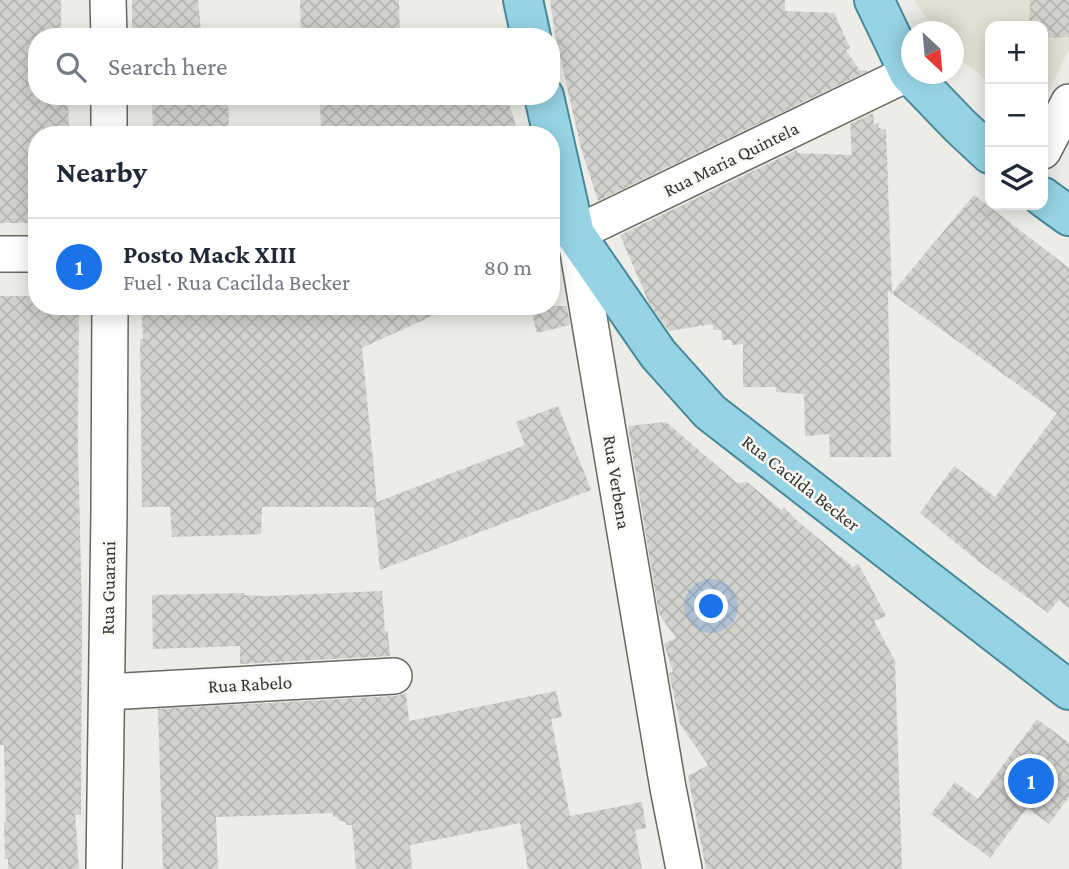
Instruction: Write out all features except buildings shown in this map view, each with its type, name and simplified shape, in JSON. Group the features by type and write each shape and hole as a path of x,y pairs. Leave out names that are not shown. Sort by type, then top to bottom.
{"main road":[{"path":"523,0 529,28"},
{"path":"874,0 901,56"},
{"path":"920,84 985,148"},
{"name":"Rua Verbena","path":"545,105 548,126"},
{"path":"1048,201 1069,216"},
{"name":"Rua Verbena","path":"560,213 563,235"},
{"name":"Rua Cacilda Becker","path":"563,235 658,354 710,412 1069,690"}],"street":[{"path":"108,0 109,28"},
{"name":"Rua Maria Quintela","path":"563,235 901,77"},
{"path":"1045,147 1069,102"},
{"path":"109,105 109,126"},
{"name":"Rua Verbena","path":"563,235 684,869"},
{"path":"0,254 28,254"},
{"name":"Rua Guarani","path":"104,869 110,315"},
{"name":"Rua Rabelo","path":"107,692 394,676"}],"shaded area":[{"path":"914,0 1069,0 1069,49 1048,93 1048,21 985,21 985,79 964,62 964,21 929,21"}],"place":[{"name":"Posto Mack XIII","path":"1031,781"}]}
